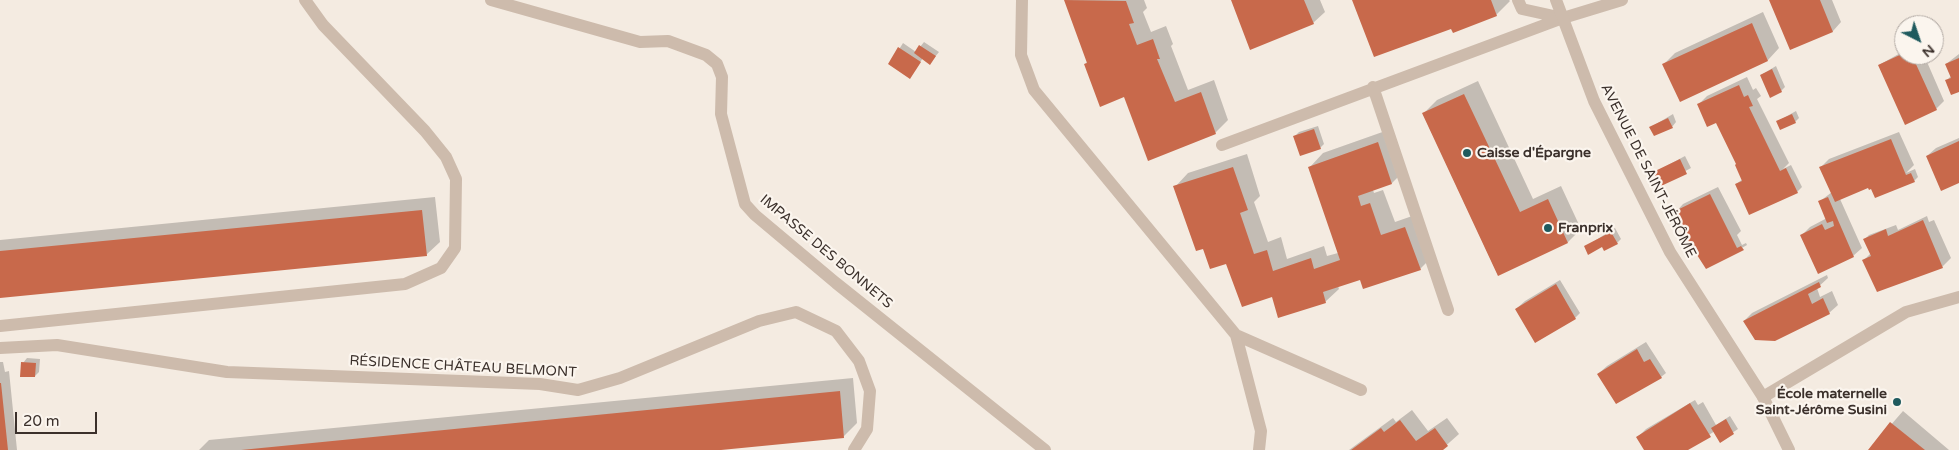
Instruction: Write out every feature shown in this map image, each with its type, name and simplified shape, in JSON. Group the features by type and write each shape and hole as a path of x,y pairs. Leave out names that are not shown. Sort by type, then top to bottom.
{"street":[{"path":"0,326 405,284 441,268 455,248 456,179 446,157 425,131 323,25 305,0"},
{"name":"IMPASSE DES BONNETS","path":"491,0 640,42 668,41 706,55 717,64 722,76 720,114 745,204 755,215 836,282 1045,450"},
{"path":"1022,0 1020,55 1034,90 1236,336 1261,431 1259,450"},
{"path":"1518,0 1522,9 1563,18"},
{"name":"AVENUE DE SAINT-JÉRÔME","path":"1556,0 1594,101 1670,252 1763,397 1789,450"},
{"path":"1222,145 1372,87 1563,18 1622,0"},
{"path":"1372,87 1448,310"},
{"path":"1763,397 1906,312 1959,296"},
{"name":"RÉSIDENCE CHÂTEAU BELMONT","path":"0,348 57,345 226,372 540,384 578,390 620,378 759,321 796,312 836,331 859,361 870,391 867,429 854,450"},
{"path":"1236,336 1361,390"}],"building":[{"path":"1064,0 1126,1 1134,23 1129,24 1137,45 1153,39 1160,59 1157,59 1175,102 1201,92 1216,134 1148,161 1124,97 1100,107 1084,64 1087,63"},
{"path":"1231,0 1304,0 1314,24 1250,50"},
{"path":"1352,0 1491,0 1497,16 1453,33 1451,29 1374,57"},
{"path":"1769,0 1820,0 1833,32 1790,50"},
{"path":"1752,23 1768,61 1680,102 1662,64"},
{"path":"919,45 936,56 930,65 914,53"},
{"path":"898,47 921,62 910,79 888,64"},
{"path":"1894,58 1894,65 1916,65 1937,110 1905,125 1878,65"},
{"path":"1959,58 1959,92 1951,95 1945,80 1951,78 1945,64"},
{"path":"1772,69 1782,92 1770,98 1760,75"},
{"path":"1739,85 1744,97 1748,95 1753,106 1749,107 1780,171 1786,168 1798,193 1749,215 1735,184 1742,181 1736,164 1716,123 1707,127 1697,104"},
{"path":"1464,94 1520,212 1548,199 1568,243 1498,276 1422,113"},
{"path":"1792,114 1796,123 1780,130 1776,121"},
{"path":"1668,118 1673,128 1654,136 1649,127"},
{"path":"1314,129 1321,149 1300,156 1293,136"},
{"path":"1891,139 1906,175 1911,173 1915,182 1875,198 1871,189 1869,190 1868,188 1835,202 1819,167"},
{"path":"1959,141 1959,183 1941,191 1926,156"},
{"path":"1378,142 1392,184 1358,196 1361,206 1370,203 1381,235 1405,227 1421,270 1363,289 1360,280 1323,292 1326,303 1278,318 1272,297 1242,307 1226,264 1210,269 1203,249 1196,251 1173,186 1233,167 1248,210 1240,213 1254,254 1267,250 1273,271 1311,258 1314,269 1340,260 1308,167"},
{"path":"1680,159 1687,174 1661,186 1653,172"},
{"path":"1710,194 1737,248 1741,246 1744,250 1706,269 1673,212"},
{"path":"1828,197 1854,257 1818,274 1800,235 1822,224 1825,230 1834,226 1833,221 1827,223 1818,201"},
{"path":"422,210 427,256 0,298 0,251"},
{"path":"1923,220 1943,268 1877,292 1862,260 1871,256 1863,239 1886,229 1888,236"},
{"path":"1611,232 1618,244 1604,251 1602,247 1588,255 1584,246"},
{"path":"1819,282 1821,287 1808,294 1812,304 1823,298 1830,314 1775,341 1755,340 1743,321"},
{"path":"1556,284 1576,319 1535,343 1515,309"},
{"path":"1637,349 1644,362 1650,359 1662,378 1616,404 1597,374"},
{"path":"21,362 36,363 35,377 20,377"},
{"path":"1,383 8,450 0,450"},
{"path":"840,391 844,438 721,450 241,450"},
{"path":"1690,403 1711,437 1688,450 1644,450 1636,437"},
{"path":"1726,419 1734,434 1720,443 1711,428"},
{"path":"1400,420 1416,441 1435,428 1448,446 1443,450 1351,450 1381,428 1384,432"},
{"path":"1890,422 1925,450 1868,450"}],"place":[{"name":"Caisse d'Épargne","path":"1467,153"},
{"name":"Franprix","path":"1548,228"},
{"name":"École maternelle Saint-Jérôme Susini","path":"1897,402"}]}
